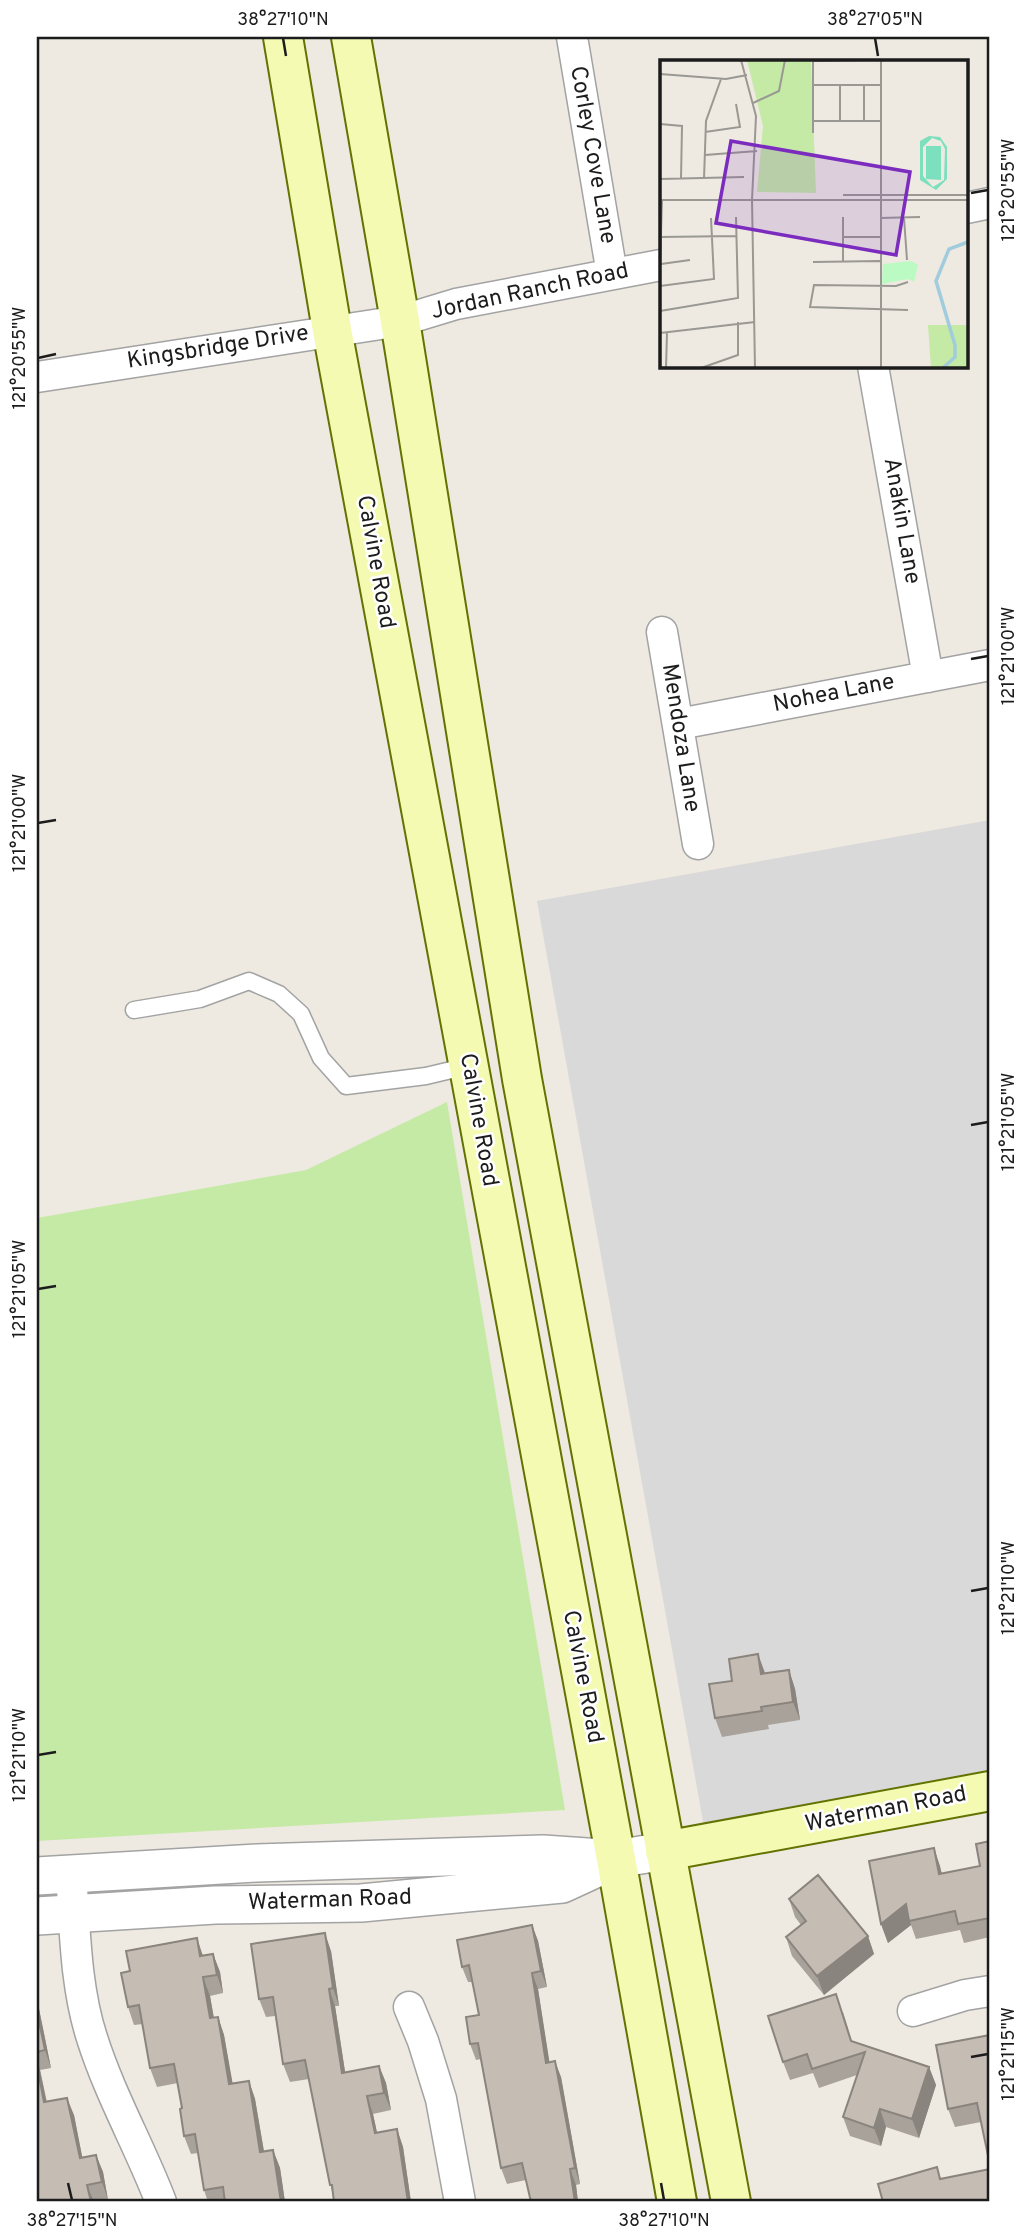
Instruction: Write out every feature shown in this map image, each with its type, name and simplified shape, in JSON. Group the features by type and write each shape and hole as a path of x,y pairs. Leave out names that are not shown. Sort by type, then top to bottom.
{"main road":[{"name":"Calvine Road","path":"283,37 332,330 617,1859 677,2202"},
{"path":"351,37 400,321 522,1079 731,2202"},
{"name":"Waterman Road","path":"665,1851 990,1791"}],"street":[{"name":"Corley Cove Lane","path":"572,37 612,274"},
{"path":"968,208 990,203"},
{"name":"Jordan Ranch Road","path":"400,321 456,304 660,265"},
{"name":"Kingsbridge Drive","path":"37,377 400,321"},
{"name":"Anakin Lane","path":"873,368 928,677"},
{"name":"Mendoza Lane","path":"662,632 698,844"},
{"name":"Nohea Lane","path":"679,724 990,666"},
{"name":"Waterman Road","path":"54,1874 279,1862 542,1854 617,1859 665,1851"},
{"name":"Waterman Road","path":"37,1916 215,1905 360,1903 562,1884 617,1859"},
{"path":"54,1874 74,1914 82,1994 91,2035 107,2083 143,2156 161,2202"},
{"path":"913,2011 965,1995 990,1991"},
{"path":"409,2007 441,2099 460,2202"}],"lane":[{"path":"134,1010 200,999 249,981 279,994 301,1014 321,1058 346,1086 426,1076 468,1066"}],"shaded area":[{"path":"990,820 990,1798 708,1849 537,901"}],"green space":[{"path":"447,1102 565,1810 37,1841 37,1218 306,1170"}],"building":[{"path":"758,1654 761,1674 789,1670 793,1702 761,1707 762,1711 715,1718 709,1684 732,1681 729,1659"},
{"path":"990,1841 990,1918 958,1924 955,1911 909,1921 906,1904 881,1924 869,1861 934,1848 939,1874 980,1866 976,1844"},
{"path":"818,1875 868,1936 817,1976 786,1937 806,1921 789,1899"},
{"path":"532,1925 541,1971 532,1973 546,2063 555,2061 575,2168 570,2169 575,2202 531,2202 522,2163 501,2168 478,2043 470,2044 466,2017 479,2015 469,1965 462,1967 457,1940"},
{"path":"325,1933 333,1988 329,1989 342,2073 379,2066 384,2093 367,2096 375,2133 397,2129 408,2202 334,2202 305,2060 283,2064 273,1997 259,1999 251,1944"},
{"path":"197,1938 200,1956 213,1954 217,1975 203,1977 210,2018 218,2017 229,2084 249,2081 260,2152 273,2150 281,2202 225,2202 223,2187 204,2190 195,2134 184,2136 174,2064 150,2068 139,2005 128,2007 121,1973 130,1971 126,1951"},
{"path":"836,1994 851,2041 929,2067 912,2119 880,2109 874,2128 843,2117 865,2052 812,2069 807,2054 783,2062 768,2016"},
{"path":"37,2012 45,2050 37,2052"},
{"path":"990,2035 990,2165 977,2103 948,2109 936,2045"},
{"path":"37,2066 44,2102 67,2098 80,2158 96,2155 102,2182 87,2185 91,2202 37,2202"},
{"path":"937,2167 940,2179 990,2169 990,2202 883,2202 878,2184"}]}
